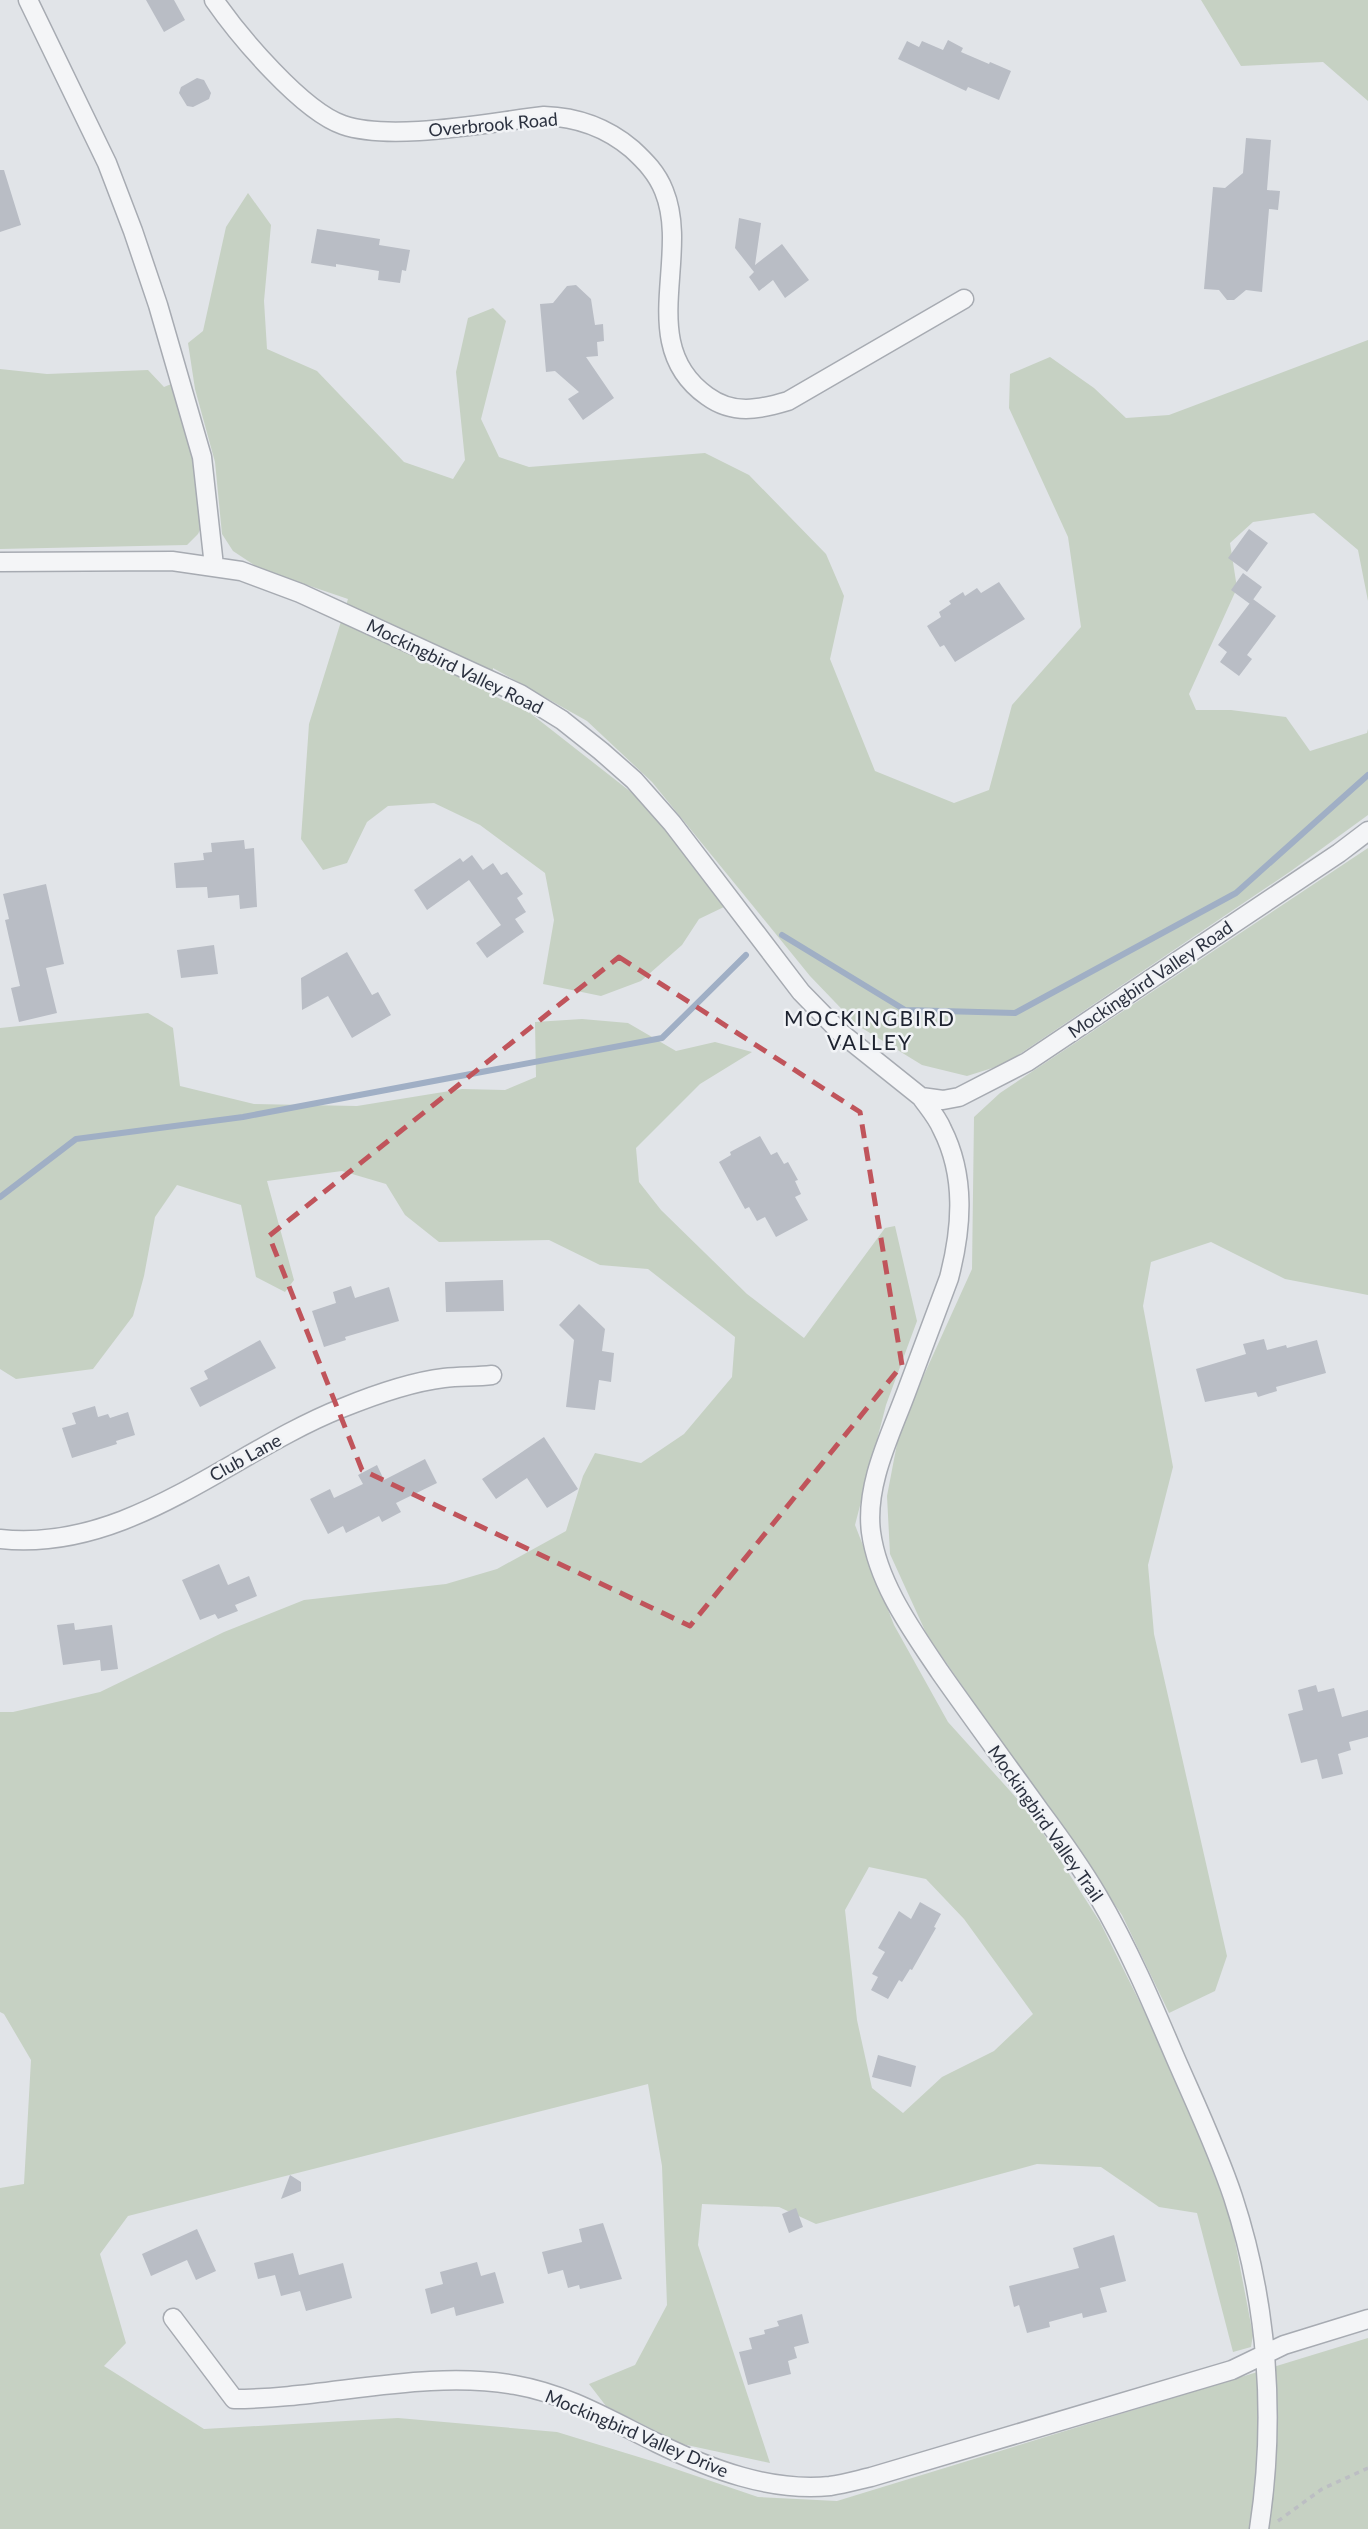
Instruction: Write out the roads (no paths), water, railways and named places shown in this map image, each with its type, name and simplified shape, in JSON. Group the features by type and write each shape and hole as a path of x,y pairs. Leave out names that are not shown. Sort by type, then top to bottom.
{"street":[{"path":"28,0 107,163 159,305 202,457 214,566"},
{"name":"Overbrook Road","path":"214,0 249,45 288,86 314,107 345,126 377,131 410,131 544,116 594,125 624,142 649,164 664,189 668,205 671,231 668,322 675,356 696,388 726,407 761,410 788,401 964,299"},
{"name":"Mockingbird Valley Road","path":"0,562 172,561 241,571 300,593 520,694 562,720 642,789 672,823 801,992 841,1033 921,1097 941,1126 950,1145 959,1182 960,1214 955,1256 939,1303"},
{"name":"Mockingbird Valley Road","path":"921,1097 943,1100 959,1097 1027,1062 1368,831"},
{"name":"Mockingbird Valley Trail","path":"939,1303 873,1488 870,1520 877,1559 907,1623 1099,1897 1130,1958 1205,2126 1233,2196 1251,2260 1264,2355 1267,2478 1259,2529"},
{"name":"Club Lane","path":"0,1539 51,1539 122,1521 342,1408 441,1378 492,1375"},
{"name":"Mockingbird Valley Drive","path":"173,2318 234,2399 261,2399 369,2386 450,2381 514,2385 555,2395 596,2411 659,2444 726,2472 790,2486 830,2486 871,2477 1219,2374 1284,2345 1368,2319"}],"waterway":[{"path":"782,935 905,1010 1015,1013 1236,893 1368,775"},
{"path":"0,1197 76,1139 243,1117 662,1038 746,955"}],"district":[{"name":"MOCKINGBIRD VALLEY","path":"870,1029"}]}
